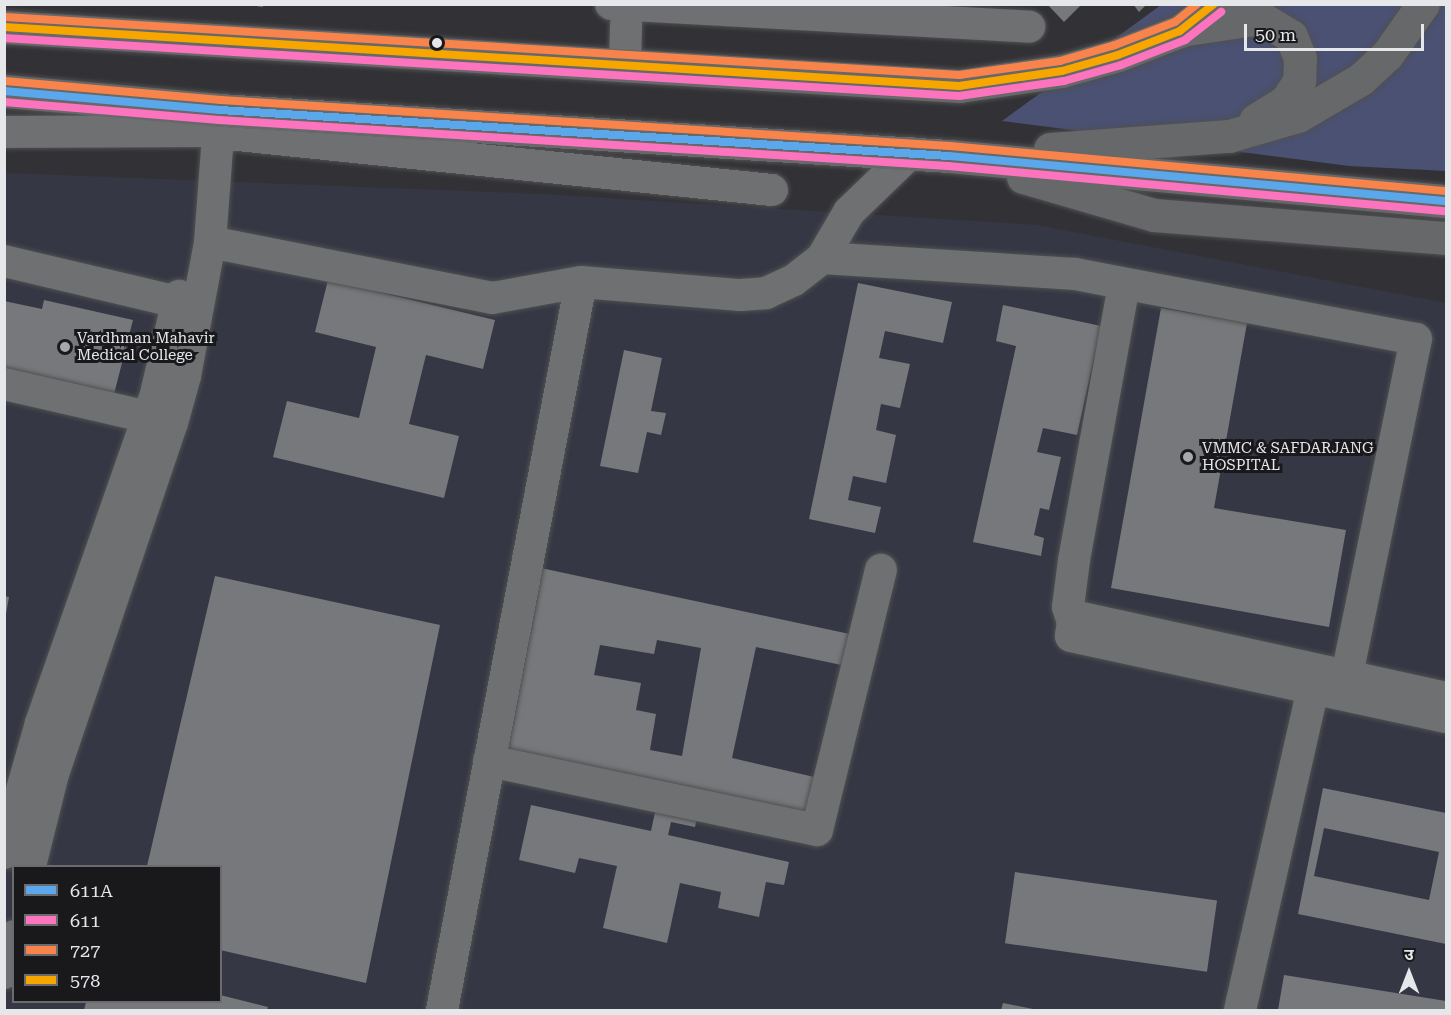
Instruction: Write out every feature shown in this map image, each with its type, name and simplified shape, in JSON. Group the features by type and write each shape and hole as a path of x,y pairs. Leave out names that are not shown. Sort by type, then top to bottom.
{"main road":[{"path":"1180,31 1215,4"},
{"path":"949,156 1229,136 1264,129 1331,100 1387,55 1423,4"},
{"path":"4,27 959,86 1062,71 1180,31 1261,18 1283,27 1297,46 1301,69 1293,92 1276,108 1229,136"},
{"path":"4,92 210,121 644,150 910,153 1446,201"},
{"path":"949,156 1154,215 1446,238"}],"street":[{"path":"625,66 618,15 1029,27"},
{"path":"4,132 210,121 772,190"},
{"path":"30,865 26,775 172,423 210,242 210,121"},
{"path":"4,853 26,775 148,417 178,302 210,121"},
{"path":"210,242 492,298 580,282 740,295 766,293 794,280 822,258 856,204 910,153"},
{"path":"822,258 1075,274 1416,339 1347,676"},
{"path":"4,261 178,302"},
{"path":"442,1011 580,282"},
{"path":"1073,622 1068,607 1074,560 1124,284"},
{"path":"4,384 148,417"},
{"path":"489,761 817,830 881,570"},
{"path":"1446,698 1074,616 1071,636 1446,717"},
{"path":"1240,1011 1313,688"},
{"path":"4,973 12,943"}],"shaded area":[{"path":"1161,5 1446,5 1446,171 1349,166 1002,121"},
{"path":"5,173 543,194 1036,225 1446,303 1446,1010 5,1010"}],"building":[{"path":"245,4 265,4 262,7"},
{"path":"1047,4 1082,4 1064,22"},
{"path":"1133,4 1147,4 1139,12"},
{"path":"328,280 495,320 483,369 426,355 409,424 459,436 444,498 273,457 287,401 359,418 376,347 315,332"},
{"path":"858,283 952,302 943,343 885,331 879,358 910,364 900,408 881,404 876,430 896,435 886,483 853,476 848,500 881,507 875,533 809,519"},
{"name":"Vardhman Mahavir Medical College","path":"44,300 133,320 112,402 4,374 4,301 42,309"},
{"path":"1003,305 1101,326 1077,435 1043,428 1037,452 1061,457 1049,510 1040,508 1034,535 1044,538 1041,556 973,542 1016,346 996,341"},
{"path":"1161,308 1247,323 1214,508 1346,530 1329,627 1111,588"},
{"path":"624,350 662,358 651,411 666,413 661,435 647,432 638,473 600,466"},
{"path":"541,568 859,636 851,667 756,647 732,758 823,779 816,816 502,750","holes":["657,640 701,648 682,756 650,750 656,714 636,710 641,683 594,675 600,645 654,654"]},
{"path":"215,576 440,625 366,983 222,950 222,865 147,865"},
{"path":"4,596 9,597 6,614 4,614"},
{"path":"1323,788 1446,813 1446,944 1298,914","holes":["1324,828 1439,852 1429,900 1314,876"]},
{"path":"658,798 699,807 695,827 671,822 668,835 789,862 784,885 766,882 759,917 718,908 721,892 680,883 667,943 603,928 617,866 579,858 575,873 519,860 531,805 651,831"},
{"path":"1015,872 1217,900 1207,972 1005,943"},
{"path":"1284,975 1446,1001 1446,1010 1278,1010"},
{"path":"222,996 268,1007 267,1010 84,1010 86,1003 222,1003"},
{"path":"1003,1003 1033,1009 1033,1010 1001,1010"}],"transit line":[{"name":"727","path":"5,17 959,75 1060,61 1115,45 1175,22 1197,4"},
{"name":"578","path":"4,27 959,86 1062,71 1118,55 1180,31 1214,4"},
{"name":"611","path":"4,38 959,96 1064,81 1121,65 1185,40 1221,12"},
{"name":"727","path":"5,81 221,100 950,146 1446,191"},
{"name":"611A","path":"4,91 220,110 949,156 1446,201"},
{"name":"611","path":"4,102 219,120 948,166 1445,211"}],"place":[{"name":"Vardhman Mahavir Medical College","path":"65,347"},
{"name":"VMMC & SAFDARJANG HOSPITAL","path":"1188,457"}]}
